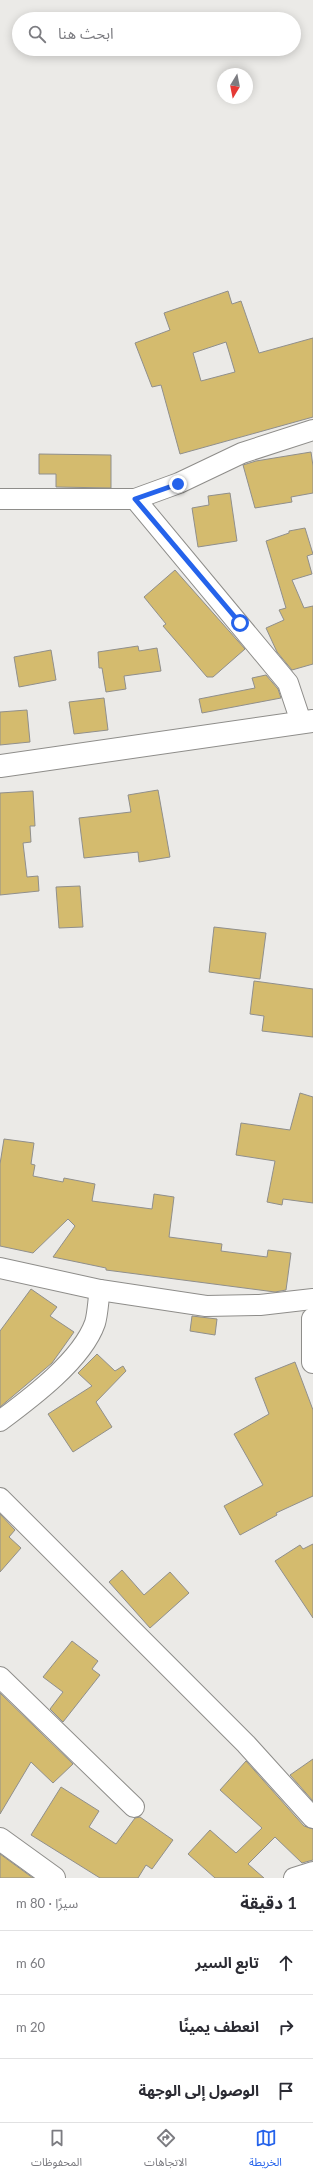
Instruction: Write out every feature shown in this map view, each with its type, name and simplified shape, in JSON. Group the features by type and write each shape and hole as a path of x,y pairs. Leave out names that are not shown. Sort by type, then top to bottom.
{"main road":[{"path":"0,766 307,721"},
{"path":"313,1319 313,1362"},
{"path":"0,1839 54,1878"}],"street":[{"path":"0,499 135,499 178,484 242,453 313,430"},
{"path":"135,499 288,683 307,721"},
{"path":"0,1268 100,1290 206,1306 260,1306 313,1299"},
{"path":"0,1421 34,1395 79,1351 95,1323 100,1290"},
{"path":"0,1498 246,1744 313,1818"},
{"path":"0,1677 134,1807"},
{"path":"294,1878 313,1872"}],"building":[{"path":"228,291 232,304 241,301 259,353 313,338 313,417 180,454 161,385 152,387 135,343 170,330 164,313","holes":["226,342 235,372 201,381 193,353"]},
{"path":"311,452 313,466 313,493 291,497 292,502 255,508 243,465 256,461"},
{"path":"39,454 111,455 111,488 56,487 56,474 39,474"},
{"path":"230,493 237,541 198,547 192,508 209,505 208,496"},
{"path":"305,528 313,554 307,556 312,574 292,580 304,608 313,606 313,664 292,670 277,652 266,628 284,620 279,610 286,608 266,541 289,533 289,531"},
{"path":"175,570 245,649 213,677 207,677 163,626 166,624 144,597"},
{"path":"138,646 139,651 157,648 161,671 124,676 126,689 106,692 102,668 99,668 98,652"},
{"path":"51,650 56,680 19,687 14,657"},
{"path":"266,675 278,689 281,698 202,713 199,699 255,688 252,678"},
{"path":"104,698 108,730 74,734 69,702"},
{"path":"27,710 30,742 0,745 0,712"},
{"path":"158,790 170,857 139,862 138,852 84,858 79,818 131,812 128,795"},
{"path":"33,791 35,826 30,826 31,842 23,843 27,877 38,876 39,891 0,895 0,793"},
{"path":"80,886 83,927 59,928 56,887"},
{"path":"214,927 266,933 260,979 209,972"},
{"path":"254,981 313,989 313,1037 262,1031 264,1016 250,1014"},
{"path":"300,1093 313,1097 313,1203 283,1199 282,1205 267,1202 275,1161 236,1155 241,1123 290,1130"},
{"path":"4,1139 34,1143 31,1164 35,1165 33,1176 63,1182 64,1178 95,1184 92,1201 152,1209 154,1194 174,1197 169,1237 222,1244 221,1251 267,1257 268,1250 291,1253 286,1290 275,1292 106,1270 106,1268 53,1257 75,1226 68,1219 33,1253 0,1246 0,1164"},
{"path":"31,1289 57,1307 50,1316 74,1332 52,1363 0,1407 0,1331"},
{"path":"192,1316 217,1319 215,1335 190,1331"},
{"path":"97,1354 115,1371 123,1366 126,1371 96,1402 112,1427 73,1452 48,1414 92,1386 78,1373"},
{"path":"295,1362 313,1410 313,1496 276,1513 277,1515 240,1535 224,1506 263,1485 234,1434 269,1414 255,1378"},
{"path":"0,1514 15,1530 9,1537 21,1548 0,1572"},
{"path":"313,1544 313,1618 275,1561 300,1545 303,1549"},
{"path":"122,1570 144,1595 170,1572 189,1593 150,1628 109,1582"},
{"path":"72,1641 98,1661 92,1669 100,1675 63,1722 50,1709 63,1692 43,1677"},
{"path":"0,1693 73,1764 53,1783 31,1762 0,1814"},
{"path":"313,1759 313,1801 290,1775"},
{"path":"246,1761 304,1826 313,1829 313,1860 302,1863 275,1837 248,1864 264,1878 215,1878 188,1854 210,1830 236,1853 262,1828 220,1790"},
{"path":"61,1787 99,1811 89,1827 116,1844 135,1818 140,1817 173,1840 152,1869 146,1865 138,1878 100,1878 31,1835"},
{"path":"0,1854 33,1878 0,1878"}],"route":[{"path":"178,484 135,499 240,623"}]}
